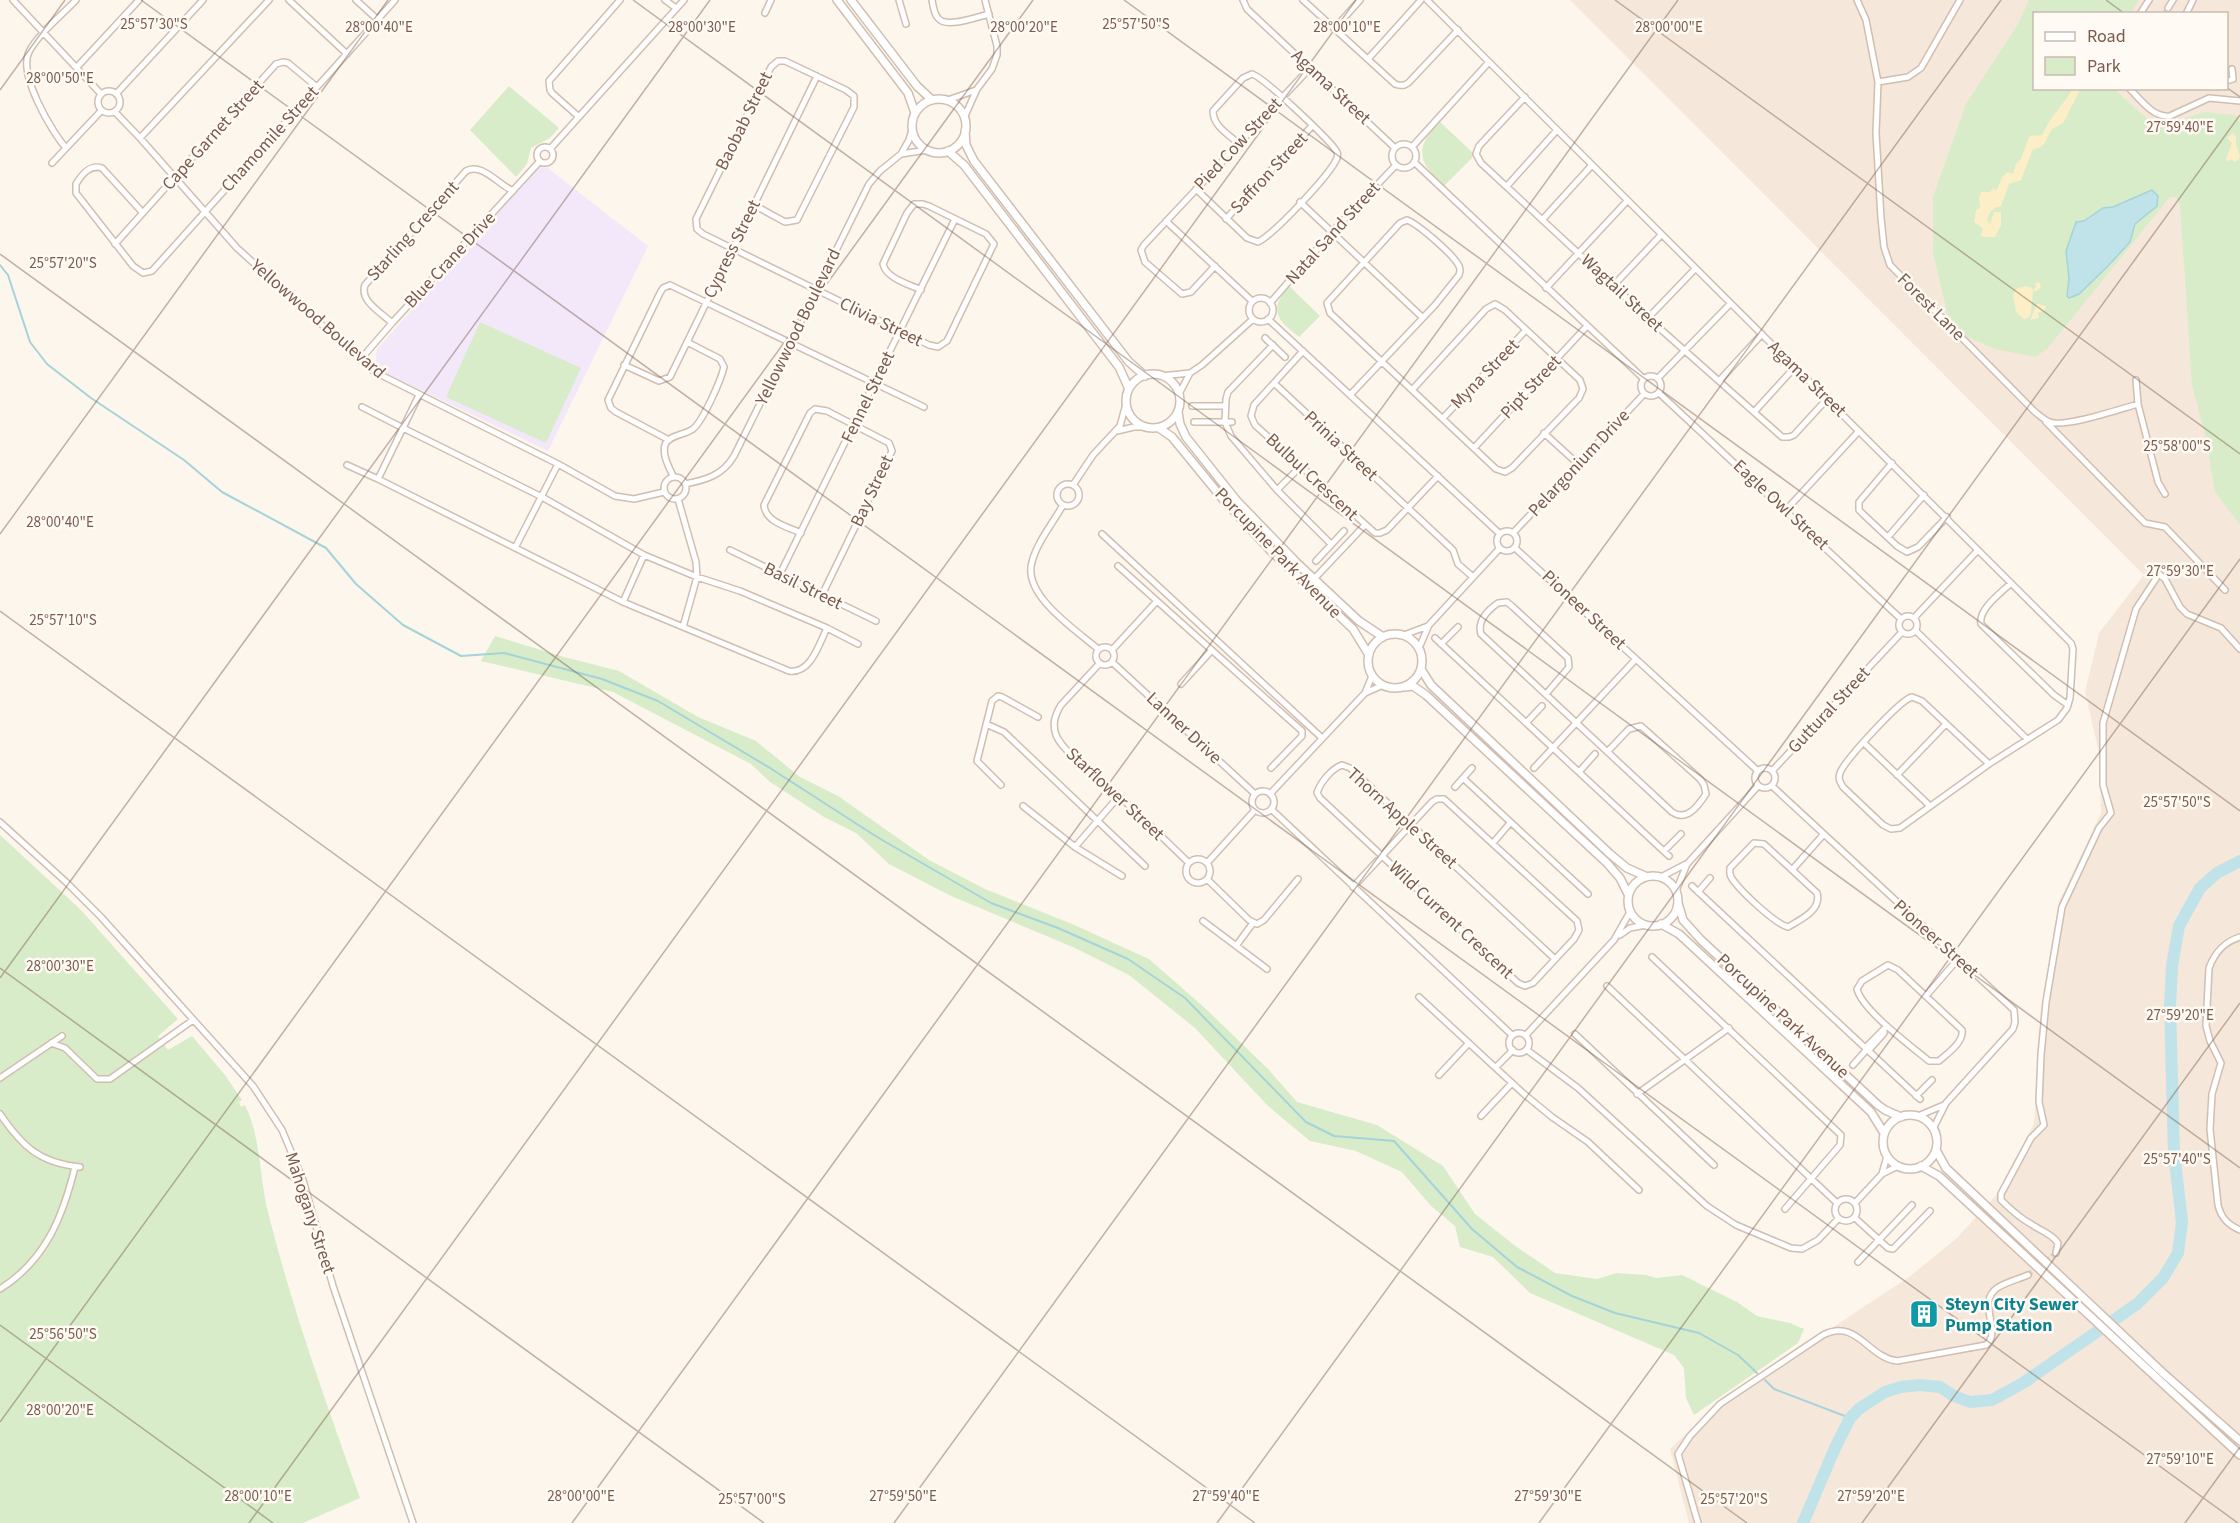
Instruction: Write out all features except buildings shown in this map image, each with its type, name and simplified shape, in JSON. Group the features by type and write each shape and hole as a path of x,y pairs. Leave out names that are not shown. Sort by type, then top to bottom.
{"street":[{"path":"13,0 101,94"},
{"path":"66,148 49,124 26,71 28,53 76,0"},
{"path":"77,67 139,0"},
{"path":"116,93 203,0"},
{"path":"140,138 269,0"},
{"path":"289,0 347,54"},
{"path":"356,0 378,20"},
{"name":"Chamomile Street","path":"116,244 133,266 143,273 156,268 395,0"},
{"path":"579,117 552,93 549,81 620,0"},
{"path":"665,0 676,8"},
{"path":"550,149 684,0"},
{"path":"765,13 771,0"},
{"path":"837,0 908,93 915,113"},
{"path":"851,0 917,86 932,100"},
{"path":"899,0 906,24"},
{"path":"932,0 937,18 944,22 952,23 989,14"},
{"path":"964,118 977,89 992,69 997,55 997,46 985,0"},
{"name":"Agama Street","path":"1244,0 1247,9 1395,148"},
{"path":"1303,0 1395,84 1404,86 1458,30"},
{"path":"1335,28 1360,0"},
{"path":"1368,59 1421,0"},
{"name":"Agama Street","path":"1427,0 2071,643 2073,649 2068,705"},
{"name":"Forest Lane","path":"1857,0 1866,20 1878,82 1877,154 1883,239 1888,262 1910,287 2043,418 2145,523 2165,527 2225,590"},
{"path":"1878,82 1908,77 1921,68 1960,0"},
{"path":"2168,8 2173,0"},
{"name":"Baobab Street","path":"699,232 696,219 771,67 778,61 785,61 854,96 854,106 849,117 796,220 785,222 754,206"},
{"path":"1412,147 1489,62"},
{"name":"Cape Garnet Street","path":"116,244 276,64 288,63 317,87"},
{"name":"Pied Cow Street","path":"1215,266 1191,292 1182,294 1145,262 1141,254 1144,244 1310,68"},
{"path":"2228,80 2233,79 2232,69"},
{"path":"1196,189 1247,238 1258,242 1266,237 1300,202 1338,158 1336,150 1282,97 1257,76 1248,74 1213,111 1217,124 1238,143"},
{"name":"Cypress Street","path":"624,365 654,380 663,381 670,377 817,76"},
{"path":"927,150 915,138 912,130 915,113 919,107 932,100 948,100 977,89"},
{"path":"2131,90 2157,114 2164,117 2209,98 2240,101"},
{"path":"110,91 116,93 120,103 115,112 108,114 101,111 97,103 101,94 110,91"},
{"name":"Wagtail Street","path":"1525,97 1476,150 1478,159 1613,286 1778,435 1786,438 1794,435 1827,399"},
{"path":"948,100 958,107 964,118 966,145 974,161 1129,362 1145,376"},
{"path":"52,163 101,111"},
{"name":"Yellowwood Boulevard","path":"115,112 237,248 360,360 382,377 558,464 615,496 634,499 664,492"},
{"name":"Saffron Street","path":"1226,219 1312,126"},
{"name":"Yellowwood Boulevard","path":"685,484 712,477 731,462 869,184 880,171 901,154 912,130"},
{"path":"1507,186 1557,130"},
{"path":"901,154 927,150 948,151 959,143 965,131"},
{"path":"1404,144 1412,147 1416,153 1414,162 1407,167 1396,165 1392,157 1395,148 1404,144"},
{"path":"546,147 550,149 553,154 550,161 545,163 540,161 537,157 539,149 546,147"},
{"path":"948,151 964,165 1119,367 1129,389"},
{"name":"Blue Crane Drive","path":"360,360 540,161"},
{"path":"1414,162 1644,379"},
{"name":"Natal Sand Street","path":"1270,303 1332,232 1396,165"},
{"path":"1543,219 1592,165"},
{"path":"116,244 76,193 75,187 78,180 90,168 95,166 102,168 143,213"},
{"name":"Starling Crescent","path":"392,322 365,298 363,290 368,281 466,171 471,168 480,169 513,191"},
{"path":"501,185 507,198"},
{"path":"1546,288 1577,252 1627,201"},
{"path":"1300,202 1422,317"},
{"path":"921,290 886,272 883,264 886,255 907,213 914,204 923,204 955,219"},
{"name":"Clivia Street","path":"699,232 934,347 941,346 947,340 994,244 986,234 955,219"},
{"name":"Fennel Street","path":"780,574 955,219"},
{"path":"1350,395 1380,361 1455,281 1460,270 1456,261 1419,226 1407,220 1400,224 1330,298 1327,308 1330,313 1380,361 1412,390 1443,418 1496,469 1505,472 1512,468 1579,398 1583,389 1580,380 1500,306 1495,304 1491,305 1412,390"},
{"path":"1166,221 1252,301"},
{"path":"1613,286 1661,235"},
{"path":"1648,318 1695,269"},
{"path":"669,440 611,408 608,404 610,395 661,290 670,285 924,407"},
{"path":"1259,298 1270,303 1272,313 1268,319 1261,321 1253,319 1249,312 1252,301 1259,298"},
{"path":"1658,378 1730,304"},
{"path":"1179,394 1190,373 1216,354 1253,319"},
{"path":"1268,319 1500,534"},
{"name":"Pipt Street","path":"1474,448 1587,326"},
{"name":"Myna Street","path":"1443,418 1526,330"},
{"path":"1719,381 1762,334"},
{"path":"1265,338 1286,357"},
{"path":"673,476 665,454 665,447 669,440 695,427 724,367 720,359 687,342"},
{"path":"1273,345 1228,392 1225,422 1231,436 1277,490 1331,544"},
{"name":"Bulbul Crescent","path":"1303,351 1251,410 1252,421 1375,533 1384,532 1438,476"},
{"path":"1754,412 1795,367"},
{"path":"1073,485 1093,455 1116,432 1126,411 1129,389 1133,383 1145,376 1190,373"},
{"path":"1116,432 1134,427 1159,428 1170,422 1178,412 1179,394 1171,381 1161,376"},
{"path":"1644,379 1651,376 1658,378"},
{"path":"1644,379 1641,389 1644,394 1652,396 1659,393 1662,388 1658,378"},
{"path":"2136,380 2138,404 2158,483 2164,494"},
{"name":"Prinia Street","path":"1274,383 1453,550 1458,564 1473,578"},
{"name":"Eagle Owl Street","path":"1659,393 1901,619"},
{"name":"Pelargonium Drive","path":"1514,533 1644,394"},
{"path":"378,479 419,395"},
{"path":"1126,404 1132,418 1144,427"},
{"path":"2043,418 2052,423 2068,423 2138,404"},
{"path":"1192,406 1225,406"},
{"path":"362,407 542,497 644,555 697,577 740,591 827,628 858,644"},
{"name":"Bay Street","path":"801,533 770,518 766,515 764,506 807,417 815,409 821,409 885,439 892,451 822,595"},
{"name":"Porcupine Park Avenue","path":"1178,412 1182,431 1208,467 1266,532 1359,621 1383,637"},
{"path":"1194,422 1232,422"},
{"name":"Porcupine Park Avenue","path":"1159,428 1172,437 1264,545 1353,629 1369,655"},
{"path":"1786,510 1859,431"},
{"path":"1544,433 1578,464"},
{"path":"1892,463 1863,495 1858,505 1862,513 1902,550 1911,552 1947,517"},
{"path":"515,548 558,464"},
{"path":"347,465 623,602 789,672 796,672 806,667 827,628"},
{"path":"1277,490 1301,466"},
{"path":"673,476 680,478 685,484 686,491 678,499 671,499 664,492 664,483 673,476"},
{"path":"1066,483 1073,485 1079,493 1078,500 1070,506 1063,505 1056,496 1058,489 1066,483"},
{"path":"1888,537 1924,495"},
{"path":"678,499 696,562 697,577 683,627"},
{"path":"1063,505 1034,556 1030,567 1032,580 1043,600 1098,649"},
{"path":"1314,579 1365,525"},
{"path":"1316,561 1344,531"},
{"path":"1505,531 1514,533 1517,538 1515,548 1506,551 1500,548 1497,542 1500,534 1505,531"},
{"path":"1102,534 1322,738"},
{"path":"1419,648 1429,625 1500,548"},
{"name":"Pioneer Street","path":"1515,548 1758,771"},
{"name":"Basil Street","path":"730,550 876,621"},
{"path":"1914,618 1978,550"},
{"path":"623,602 644,555"},
{"path":"1118,566 1302,731 1302,736 1271,768"},
{"path":"2056,1253 2058,1243 2054,1237 2031,1224 2007,1206 2001,1200 2001,1194 2031,1138 2044,1125 2040,1111 2039,1078 2048,990 2062,907 2099,828 2111,813 2103,785 2102,739 2103,723 2116,672 2136,609 2159,574 2165,579 2180,607 2187,614 2221,628 2240,649"},
{"path":"1989,764 1922,701 1912,697 1901,704 1864,743 1839,776 1840,784 1854,798 1891,829 1900,828 1989,764 2058,720 2068,705 1981,624 1980,619 1983,612 2011,583"},
{"path":"1113,650 1157,601"},
{"path":"1546,694 1569,667 1568,658 1514,607 1507,602 1498,603 1481,621 1479,629 1481,634 1546,694 1578,722 1608,751 1676,816 1687,815 1706,794 1700,779 1641,726 1629,729 1608,751"},
{"path":"1910,616 1914,618 1917,622 1916,631 1911,634 1902,632 1899,626 1901,619 1910,616"},
{"path":"1429,625 1404,635 1392,634 1383,637 1372,648 1369,655 1368,662 1372,676 1383,685 1397,688 1413,686 1426,695 1607,863 1620,878 1628,894"},
{"path":"1441,644 1458,627"},
{"path":"1916,631 2027,739"},
{"name":"Guttural Street","path":"1772,771 1902,632"},
{"path":"1404,635 1419,648 1422,656 1421,669 1414,680 1404,687"},
{"path":"1435,638 1666,853 1681,834"},
{"path":"1104,646 1113,650 1115,656 1112,662 1107,665 1100,663 1096,658 1098,649 1104,646"},
{"path":"1180,684 1212,650"},
{"path":"1534,768 1636,659"},
{"name":"Lanner Drive","path":"1112,662 1255,794"},
{"name":"Starflower Street","path":"1100,663 1056,712 1054,728 1056,736 1065,748 1189,863"},
{"path":"1421,669 1431,685 1611,854 1628,868 1645,876 1661,877 1669,882 1676,891 1678,903 1674,914 1661,924 1630,928 1614,939"},
{"path":"1270,794 1365,693 1372,676"},
{"path":"1365,693 1383,685"},
{"path":"1001,785 977,761 992,701 998,696 1038,717"},
{"path":"1526,723 1542,706"},
{"path":"986,724 1004,732 1145,866"},
{"path":"1897,775 1946,724"},
{"path":"1864,743 1930,806"},
{"path":"1579,772 1595,754"},
{"name":"Thorn Apple Street","path":"1382,855 1317,794 1320,785 1337,766 1350,768 1555,959"},
{"path":"1455,787 1472,768"},
{"path":"1764,768 1772,771 1775,780 1772,786 1766,789 1758,786 1755,777 1758,771 1764,768"},
{"path":"1463,778 1588,894"},
{"path":"1676,891 1687,864 1758,786"},
{"name":"Pioneer Street","path":"1772,786 2014,1010 2015,1022 2006,1037 1946,1103"},
{"path":"1261,791 1270,794 1274,800 1271,809 1265,812 1256,810 1252,804 1255,794 1261,791"},
{"path":"1075,847 1119,796"},
{"name":"Wild Current Crescent","path":"1353,887 1382,855 1432,802 1444,799 1577,921 1579,926 1577,935 1533,983 1522,985 1382,855"},
{"path":"1023,806 1075,847 1122,876"},
{"path":"1271,809 1512,1035"},
{"path":"1207,863 1256,810"},
{"name":"Mahogany Street","path":"0,822 78,894 194,1020 258,1093 282,1130 303,1180 336,1296 413,1523"},
{"path":"1493,843 1510,823"},
{"path":"1792,870 1823,835"},
{"path":"1759,843 1764,844 1792,870 1817,893 1818,898 1815,908 1788,927 1782,925 1768,913 1735,882 1730,874 1730,868 1750,845 1759,843"},
{"path":"1198,859 1207,863 1210,869 1207,879 1198,883 1189,879 1186,873 1189,863 1198,859"},
{"path":"1661,877 1687,864"},
{"path":"1645,876 1634,883 1628,894 1627,902 1634,918 1646,925"},
{"path":"1698,892 1710,878"},
{"path":"1207,879 1253,923 1257,924 1264,920 1298,879"},
{"path":"1692,886 1918,1097 1932,1080"},
{"name":"Porcupine Park Avenue","path":"1678,903 1683,920 1701,940 1878,1105 1901,1117"},
{"path":"1526,1035 1614,939 1630,912"},
{"path":"1203,921 1267,969"},
{"path":"1236,946 1253,923"},
{"name":"Porcupine Park Avenue","path":"1661,924 1679,934 1871,1112 1884,1133"},
{"path":"2240,937 2226,943 2209,968 2206,1026 2210,1041 2221,1063 2212,1094 2210,1129 2218,1205 2225,1221 2240,1230"},
{"path":"1652,957 1841,1135 1840,1145 1785,1209"},
{"path":"1926,996 1958,959"},
{"path":"1888,965 1898,969 1926,996 1960,1027 1963,1034 1939,1061 1929,1061 1885,1028 1859,996 1857,989 1862,981 1888,965"},
{"path":"1606,986 1837,1203"},
{"path":"1419,997 1512,1083 1551,1117 1588,1142 1639,1190"},
{"path":"51,1044 65,1048 93,1076 106,1080 121,1073 194,1020"},
{"path":"1637,1094 1729,1028"},
{"path":"1853,1065 1884,1033 1885,1028"},
{"path":"1512,1035 1521,1033 1526,1035 1529,1042 1527,1050"},
{"path":"1575,1034 1714,1164"},
{"path":"1512,1035 1509,1043 1513,1050 1520,1053 1527,1050"},
{"path":"0,1078 62,1036"},
{"path":"1439,1075 1469,1043"},
{"path":"1496,1067 1513,1050"},
{"path":"1527,1050 1578,1088 1674,1177 1722,1217 1791,1248 1802,1249 1818,1240 1838,1219"},
{"path":"1481,1116 1512,1083"},
{"path":"1936,1150 1928,1162 1921,1166 1910,1169 1898,1166 1887,1156 1883,1145 1884,1133 1891,1123 1901,1117 1918,1116 1946,1103"},
{"path":"1933,1129 1946,1103"},
{"path":"0,1114 16,1138 34,1153 56,1163 78,1167 65,1207 50,1236 28,1265 0,1289"},
{"path":"1918,1116 1933,1129 1936,1136 1936,1150 1946,1168 2051,1274 2240,1455"},
{"path":"1882,1174 1887,1156"},
{"path":"1855,1203 1882,1174 1898,1166"},
{"path":"1921,1166 1939,1176 2240,1442"},
{"path":"1844,1199 1855,1203 1857,1212 1855,1218 1848,1222 1838,1219 1835,1213 1837,1203 1844,1199"},
{"path":"1858,1262 1912,1205"},
{"path":"1855,1218 1879,1240 1893,1249 1930,1211"},
{"path":"1698,1523 1678,1454 1723,1402 1823,1335 1836,1331 1851,1332 1883,1356 1897,1360 1984,1346 1991,1338 1989,1297 1999,1286 2028,1275"}],"shaded area":[{"path":"1570,0 2240,0 2240,1523 1689,1523 1670,1449 1721,1401 1909,1277 1957,1238 1997,1194 2034,1124 2041,1010 2059,902 2101,813 2100,757 2085,692 2099,633 2144,575"},
{"path":"545,166 648,246 548,451 375,368 377,349 539,167"}],"green space":[{"path":"2029,0 2139,0 2132,12 2033,12 2033,90 2115,90 2147,119 2166,124 2204,112 2235,115 2240,122 2240,525 2215,492 2206,438 2192,385 2180,204 2176,197 2170,197 2047,349 2035,357 1995,349 1963,335 1949,321 1933,252 1933,197 1966,104 2018,24"},
{"path":"509,86 559,128 550,138 531,148 527,164 516,177 470,130"},
{"path":"1439,121 1473,153 1472,158 1444,186 1429,170 1422,155 1426,139"},
{"path":"1289,286 1320,316 1299,337 1285,325 1278,314 1277,308 1282,294"},
{"path":"480,322 581,368 546,443 446,397"},
{"path":"495,636 619,671 698,717 756,741 800,777 838,796 929,860 985,889 1072,924 1149,959 1206,1009 1268,1069 1297,1102 1377,1125 1443,1166 1475,1214 1514,1245 1555,1273 1597,1279 1617,1273 1656,1278 1682,1275 1737,1302 1757,1316 1790,1323 1804,1329 1798,1343 1694,1415 1686,1398 1684,1368 1674,1355 1530,1293 1493,1257 1460,1247 1455,1226 1431,1206 1402,1172 1356,1151 1310,1141 1268,1106 1195,1028 1129,975 1075,948 951,896 889,864 856,833 824,817 770,782 751,764 613,692 481,661"},
{"path":"0,835 80,909 178,1019 158,1036 168,1050 192,1036 225,1075 242,1100 239,1102 241,1107 245,1105 255,1132 266,1202 278,1252 311,1358 360,1498 303,1523 0,1523"}],"sand":[{"path":"2072,90 2080,90 2063,123 2052,129 2044,144 2033,149 2021,180 2009,184 2001,206 1993,209 1989,214 1987,220 1990,224 1994,212 2001,212 2001,225 1995,237 1983,237 1981,235 1983,228 1974,222 1976,210 1980,208 1981,192 1990,192 1994,188 1996,191 2003,176 2008,172 2013,174 2029,138 2042,135"},
{"path":"2233,133 2240,156 2234,162 2232,159 2226,160 2232,143 2227,138"},
{"path":"2039,282 2041,287 2033,291 2035,283"},
{"path":"2025,286 2032,288 2031,313 2028,318 2024,319 2016,312 2013,295 2016,289"},
{"path":"2037,304 2046,306 2045,310 2038,313 2039,318 2030,320"}],"water":[{"path":"2152,190 2158,196 2157,206 2135,224 2130,242 2079,294 2069,298 2067,296 2069,279 2066,251 2076,222 2084,221 2103,208 2113,207"}],"waterway":[{"path":"0,265 8,275 30,342 47,364 91,398 184,460 222,492 326,548 356,584 403,625 461,656 504,653 602,679 658,701 770,768 877,837 991,903 1058,928 1128,959 1185,998 1306,1122 1334,1136 1394,1141 1472,1229 1517,1267 1572,1296 1615,1313 1699,1333 1738,1355 1757,1373"},
{"path":"1803,1523 1835,1448 1850,1418 1860,1408 1885,1392 1920,1385 1940,1387 1970,1402 1992,1400 2023,1383 2137,1304 2163,1278 2178,1253 2182,1222 2174,1152 2170,1007 2172,966 2179,926 2200,888 2217,873 2240,861"},
{"path":"1765,1380 1774,1389 1850,1418"}],"tunnel":[{"path":"2165,12 2168,8"},
{"path":"2028,1275 2056,1253"}],"place":[{"name":"Steyn City Sewer Pump Station","path":"1924,1314"}]}
